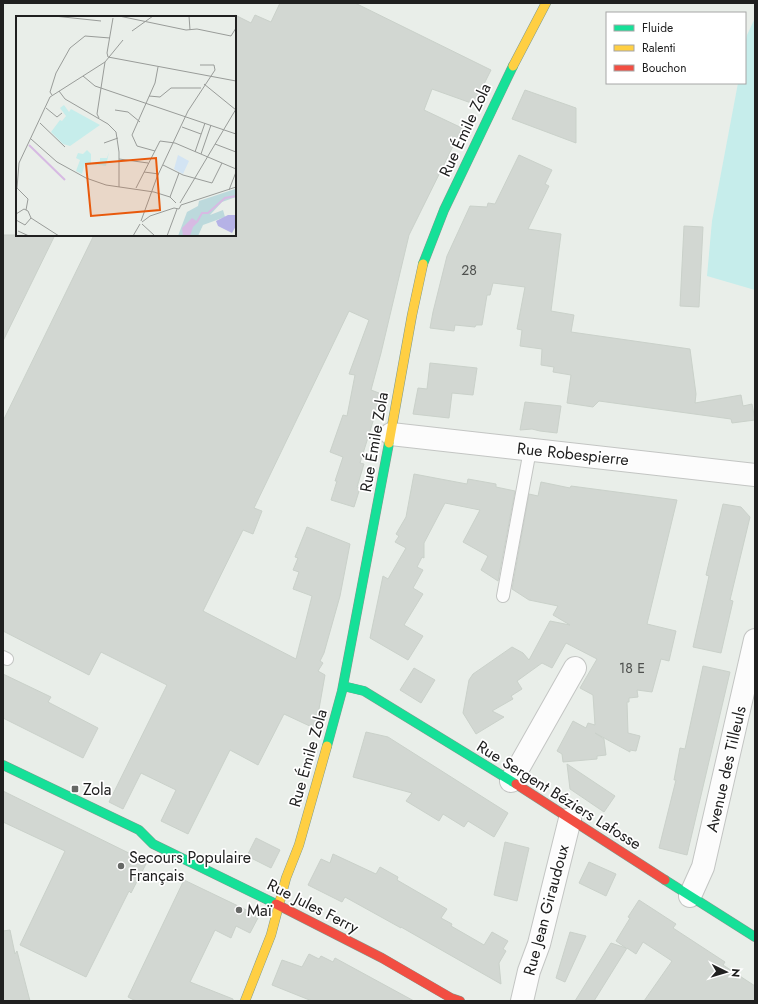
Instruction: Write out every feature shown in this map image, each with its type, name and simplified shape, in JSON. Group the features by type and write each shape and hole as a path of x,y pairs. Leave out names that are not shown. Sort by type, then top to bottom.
{"street":[{"name":"Rue Émile Zola","path":"245,1001 271,935 286,878 299,845 343,686 412,315 424,259 444,210 516,59 546,3"},
{"name":"Rue Robespierre","path":"391,434 755,475"},
{"name":"Avenue des Tilleuls","path":"690,896 703,867 755,640"},
{"path":"511,781 575,668"},
{"name":"Rue Sergent Béziers Lafosse","path":"343,686 364,691 511,781 755,937"},
{"name":"Rue Jules Ferry","path":"3,765 139,830 153,844 279,905 382,958 452,998 460,1001"},
{"name":"Rue Jean Giraudoux","path":"522,1001 529,971 539,944 570,819"}],"lane":[{"path":"503,596 530,450"}],"shaded area":[{"path":"755,18 755,290 707,276 712,221 738,84 746,84 747,35"}],"building":[{"path":"280,3 355,3 491,70 474,104 432,89 424,110 462,128 409,235 371,390 379,393 375,415 360,463 364,464 357,487 360,488 354,507 331,500 337,481 335,481 343,457 330,452 343,415 347,416 355,375 349,374 369,320 349,311 254,508 262,511 253,534 243,530 203,611 296,659 312,596 293,589 299,572 293,570 298,558 295,557 307,527 350,544 340,596 324,653 320,661 323,663 318,671 325,675 314,728 284,714 258,765 230,750 188,834 161,821 176,790 141,773 123,809 109,802 167,685 101,652 89,675 3,631 3,421 94,236 236,236 235,15 251,23 255,15 271,22"},
{"path":"525,90 576,108 576,143 512,119"},
{"path":"519,155 552,170 545,184 549,186 528,229 561,234 551,311 574,315 571,332 690,349 696,394 695,403 741,395 743,406 752,404 755,420 732,423 731,419 599,401 593,407 567,403 571,375 553,372 554,367 541,365 542,349 520,346 522,330 517,329 525,287 493,283 490,295 487,295 482,325 476,325 475,327 455,325 454,331 430,328 447,256 470,206 487,207 488,203 495,204"},
{"path":"684,226 703,227 699,307 680,306"},
{"path":"3,235 55,236 3,341"},
{"path":"430,363 477,368 473,395 452,393 449,418 413,414 418,388 427,389"},
{"path":"525,402 561,406 557,433 532,429 520,430"},
{"path":"414,474 467,484 468,479 496,484 496,487 515,491 498,581 481,570 488,556 463,542 480,510 445,503 424,543 424,558 422,557 417,567 423,570 413,588 423,594 404,625 423,636 408,660 370,638 383,576 388,579 406,548 395,542 399,536 396,534 406,517"},
{"path":"541,482 570,488 571,486 677,500 647,624 676,631 669,661 661,659 652,692 637,690 638,697 629,698 629,702 627,702 628,733 640,736 636,751 630,750 630,752 595,733 604,739 606,755 597,756 597,759 563,762 562,754 557,751 573,721 586,728 588,723 595,725 593,695 580,688 597,659 566,643 552,668 542,663 517,681 522,689 511,696 513,699 492,711 504,717 476,734 463,713 469,680 473,674 512,647 523,653 529,660 550,621 570,625 553,615 558,606 529,600 512,589 529,494 538,496"},
{"path":"723,504 741,507 750,517 730,600 733,601 721,653 693,647 709,576 706,575"},
{"path":"703,666 730,672 687,855 659,848 676,780 674,780 680,748 685,749"},
{"path":"414,668 435,680 421,703 400,690"},
{"path":"3,674 51,697 48,702 98,728 83,758 3,718"},
{"path":"366,732 388,737 508,813 494,837 468,821 464,827 443,814 439,821 406,801 412,793 353,777"},
{"path":"567,764 615,796 604,812 570,789"},
{"path":"3,791 147,862 131,893 129,891 86,977 20,945 65,851 3,822"},
{"path":"256,838 280,850 271,868 247,856"},
{"path":"505,842 529,848 517,901 494,895"},
{"path":"333,854 376,874 380,867 398,877 397,880 447,909 441,918 452,924 451,926 484,945 492,932 508,941 503,949 506,951 499,963 501,984 345,897 342,902 308,885 321,859 330,863"},
{"path":"589,862 616,874 606,896 579,883"},
{"path":"184,880 259,916 250,933 236,926 231,938 215,930 190,982 233,999 233,1001 136,1001 128,997"},
{"path":"639,900 676,924 673,928 725,962 723,965 755,986 755,1001 644,1001 672,961 643,942 636,954 627,948 594,1001 575,1001 611,943 626,948 616,941 630,918 628,917"},
{"path":"10,930 15,954 17,951 30,1001 3,1001 3,931"},
{"path":"570,932 586,936 565,982 556,978"},
{"path":"309,954 319,959 321,956 333,962 335,958 414,1001 312,1001 272,985 282,960 302,967"}],"traffic: fast":[{"path":"423,264 444,210 513,66"},
{"path":"327,746 342,691 389,443"},
{"path":"343,686 364,691 516,784"},
{"path":"3,765 139,830 153,844 276,904"},
{"path":"665,880 755,937"}],"traffic: slow":[{"path":"513,66 546,3"},
{"path":"389,443 412,315 423,264"},
{"path":"245,1001 271,935 286,878 299,845 327,746"}],"traffic: jam":[{"path":"516,784 665,880"},
{"path":"276,904 382,958 451,998 460,1001"}],"place":[{"name":"Zola","path":"75,789"},
{"name":"Secours Populaire Français","path":"121,866"},
{"name":"Maï","path":"239,910"}]}
